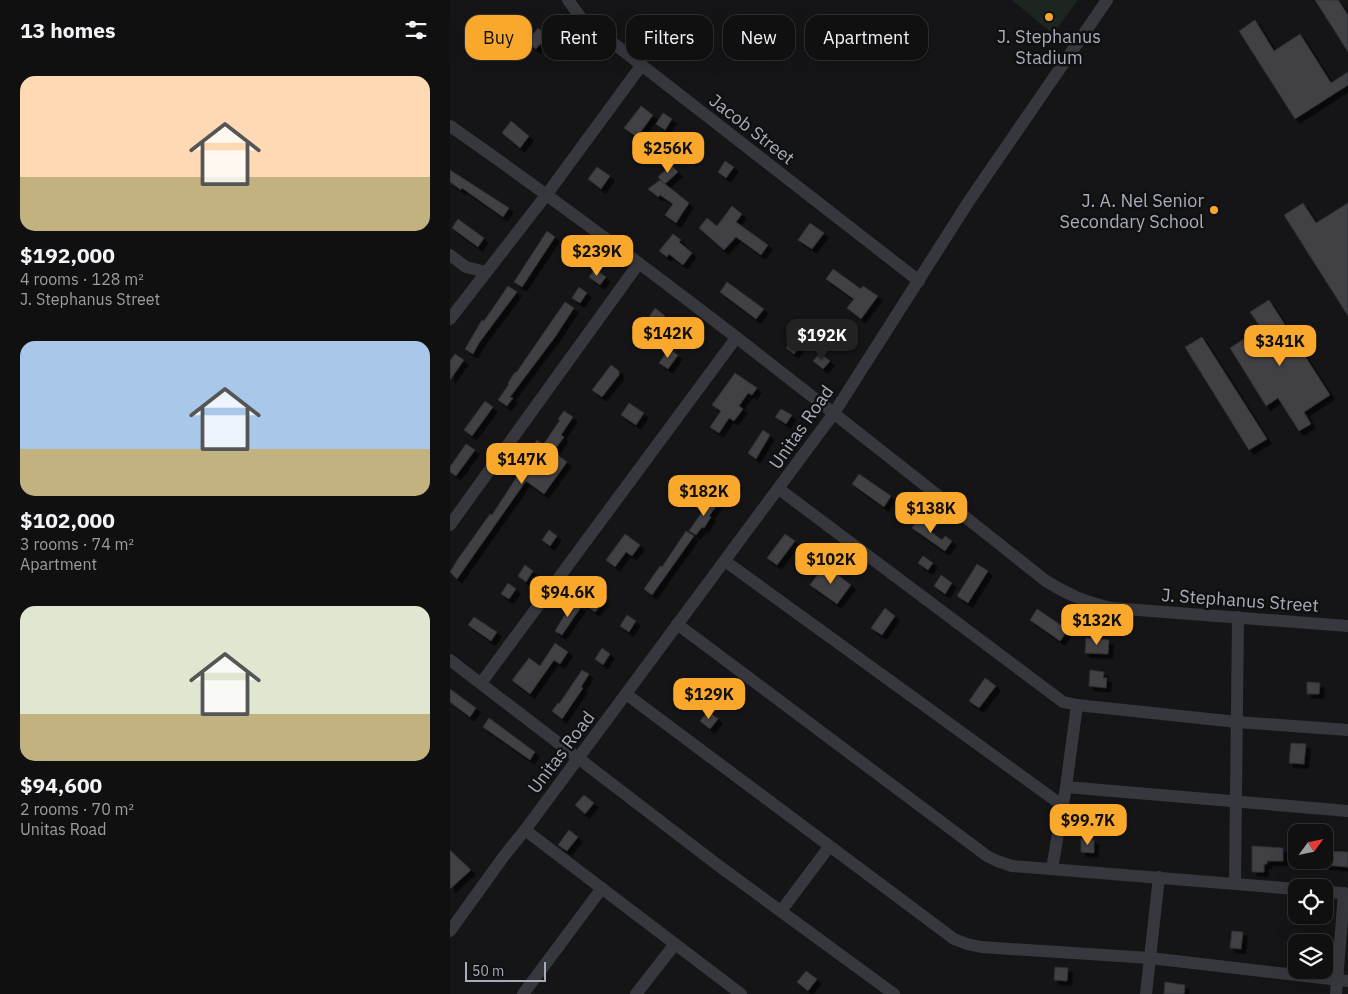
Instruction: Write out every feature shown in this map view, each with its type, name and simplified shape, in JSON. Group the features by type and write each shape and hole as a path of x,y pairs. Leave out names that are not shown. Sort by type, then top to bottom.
{"street":[{"name":"Jacob Street","path":"568,0 581,18 919,281"},
{"name":"Unitas Road","path":"450,931 834,414 969,201 1106,0"},
{"path":"450,319 547,194 641,66"},
{"name":"J. Stephanus Street","path":"450,126 547,194 639,263 1046,581 1070,596 1112,608 1348,626"},
{"path":"450,255 466,267 486,272"},
{"path":"450,525 639,263"},
{"path":"481,683 736,338"},
{"path":"779,489 1063,702 1237,722 1348,730"},
{"path":"725,561 1063,806"},
{"path":"1235,884 1238,617"},
{"path":"677,624 987,856 997,861 1012,866 1288,888"},
{"path":"450,660 577,758 894,994"},
{"path":"626,694 829,847 954,938 967,944 995,948 1150,958 1342,981"},
{"path":"1052,869 1077,705"},
{"path":"1066,787 1348,811"},
{"path":"525,830 741,994"},
{"path":"781,911 829,847"},
{"path":"1146,994 1158,877"},
{"path":"522,994 602,888"},
{"path":"1333,892 1346,893 1342,981 1336,994"},
{"path":"636,994 675,944"}],"shaded area":[{"name":"J. Stephanus Stadium","path":"1012,0 1078,0 1053,34"}],"building":[{"path":"1315,0 1338,0 1348,15 1348,52"},
{"path":"1255,20 1274,51 1300,34 1331,83 1348,72 1348,85 1295,119 1239,31"},
{"path":"538,28 542,32 542,42 536,49 532,46 532,36"},
{"path":"641,106 653,115 637,137 624,128"},
{"path":"663,113 672,119 665,130 656,124"},
{"path":"511,121 529,136 520,148 502,133"},
{"path":"725,161 734,167 726,178 718,172"},
{"path":"671,165 678,172 665,184 658,177"},
{"path":"597,167 610,176 601,189 588,179"},
{"path":"450,170 509,208 503,217 462,188 461,190 450,182"},
{"path":"660,180 689,203 676,223 665,215 673,204 660,195 658,197 648,189"},
{"path":"1303,203 1316,223 1348,203 1348,316 1284,215"},
{"path":"732,206 742,214 736,222 768,245 761,255 736,237 724,250 699,228 707,218 717,226"},
{"path":"458,219 484,238 478,247 452,228"},
{"path":"810,223 824,233 812,249 798,240"},
{"path":"547,231 555,237 522,287 514,282"},
{"path":"673,234 692,253 683,265 669,254 667,257 659,251"},
{"path":"595,269 606,277 600,285 589,277"},
{"path":"833,269 861,289 863,286 878,296 861,319 847,308 854,299 826,279"},
{"path":"727,282 764,309 756,319 720,292"},
{"path":"508,286 517,292 473,354 465,349 482,320 484,321"},
{"path":"579,287 587,293 580,303 572,298"},
{"path":"1269,300 1330,395 1304,412 1311,424 1299,431 1278,398 1266,406 1230,348 1261,328 1250,312"},
{"path":"565,302 574,308 555,337 510,397 513,398 507,406 498,400 515,372"},
{"path":"655,308 665,316 659,324 649,317"},
{"path":"1202,337 1267,439 1249,450 1185,347"},
{"path":"793,338 801,344 794,354 786,348"},
{"path":"669,349 678,355 668,369 659,363"},
{"path":"820,353 830,361 823,369 813,361"},
{"path":"455,354 464,360 450,380 450,361"},
{"path":"611,365 619,371 619,375 602,397 592,390"},
{"path":"735,373 757,388 752,395 748,393 739,406 743,409 734,421 729,418 719,433 710,427 721,411 712,405"},
{"path":"485,401 493,407 472,436 464,430"},
{"path":"629,403 644,413 636,425 621,415"},
{"path":"781,409 792,415 786,424 775,417"},
{"path":"564,411 573,417 561,435 564,437 553,452 567,462 544,494 526,481 457,579 450,572 458,559 490,514 492,515 518,475 514,472 523,458 537,440 543,445"},
{"path":"763,430 770,435 756,459 748,453"},
{"path":"466,444 475,450 456,476 450,472 450,467"},
{"path":"859,474 891,496 884,507 852,484"},
{"path":"729,478 738,484 731,494 722,488"},
{"path":"712,497 719,502 709,516 711,517 704,528 702,527 696,535 689,531"},
{"path":"919,517 930,525 927,529 942,540 945,536 952,541 945,551 912,528"},
{"path":"549,530 557,536 550,546 542,540"},
{"path":"686,531 694,536 652,595 644,589 660,566 662,567"},
{"path":"625,534 640,545 632,556 626,552 615,567 606,560"},
{"path":"785,534 795,541 777,565 767,558"},
{"path":"923,556 933,563 928,570 918,563"},
{"path":"977,564 988,571 968,603 957,596"},
{"path":"525,565 533,571 526,582 518,576"},
{"path":"825,565 851,585 837,604 810,585"},
{"path":"941,575 952,583 945,594 934,586"},
{"path":"508,583 516,589 509,599 501,594"},
{"path":"590,591 604,600 595,612 582,603"},
{"path":"573,601 581,607 562,635 555,631"},
{"path":"885,608 895,616 882,635 871,628"},
{"path":"1037,609 1068,630 1060,641 1030,620"},
{"path":"627,615 636,621 629,632 620,626"},
{"path":"474,617 497,632 491,641 468,625"},
{"path":"1086,638 1109,640 1108,654 1085,653"},
{"path":"555,643 568,652 560,664 554,660 530,694 513,679 529,658 540,666"},
{"path":"602,648 610,654 603,665 595,659"},
{"path":"582,670 589,674 581,687 583,688 562,719 552,711 559,704"},
{"path":"1090,670 1104,672 1103,678 1107,678 1106,688 1089,686"},
{"path":"985,678 996,686 979,708 969,701"},
{"path":"1307,682 1320,683 1319,694 1307,694"},
{"path":"450,689 476,708 470,717 450,702"},
{"path":"708,711 718,719 710,729 700,721"},
{"path":"489,718 535,752 530,760 483,727"},
{"path":"1291,743 1306,744 1304,764 1289,763"},
{"path":"584,795 594,803 585,814 575,805"},
{"path":"569,830 578,837 567,851 558,845"},
{"path":"1081,839 1094,840 1094,853 1081,852"},
{"path":"1252,846 1283,848 1283,861 1267,861 1267,864 1264,864 1264,872 1252,872"},
{"path":"450,850 471,870 450,889"},
{"path":"1333,851 1348,852 1348,867 1333,866"},
{"path":"1232,931 1243,932 1241,949 1230,948"},
{"path":"1055,967 1068,968 1067,981 1054,980"},
{"path":"806,971 817,979 808,991 797,982"},
{"path":"1165,982 1185,985 1184,994 1164,994"}],"place":[{"name":"J. Stephanus Stadium","path":"1049,17"},
{"name":"J. A. Nel Senior Secondary School","path":"1214,210"}]}
